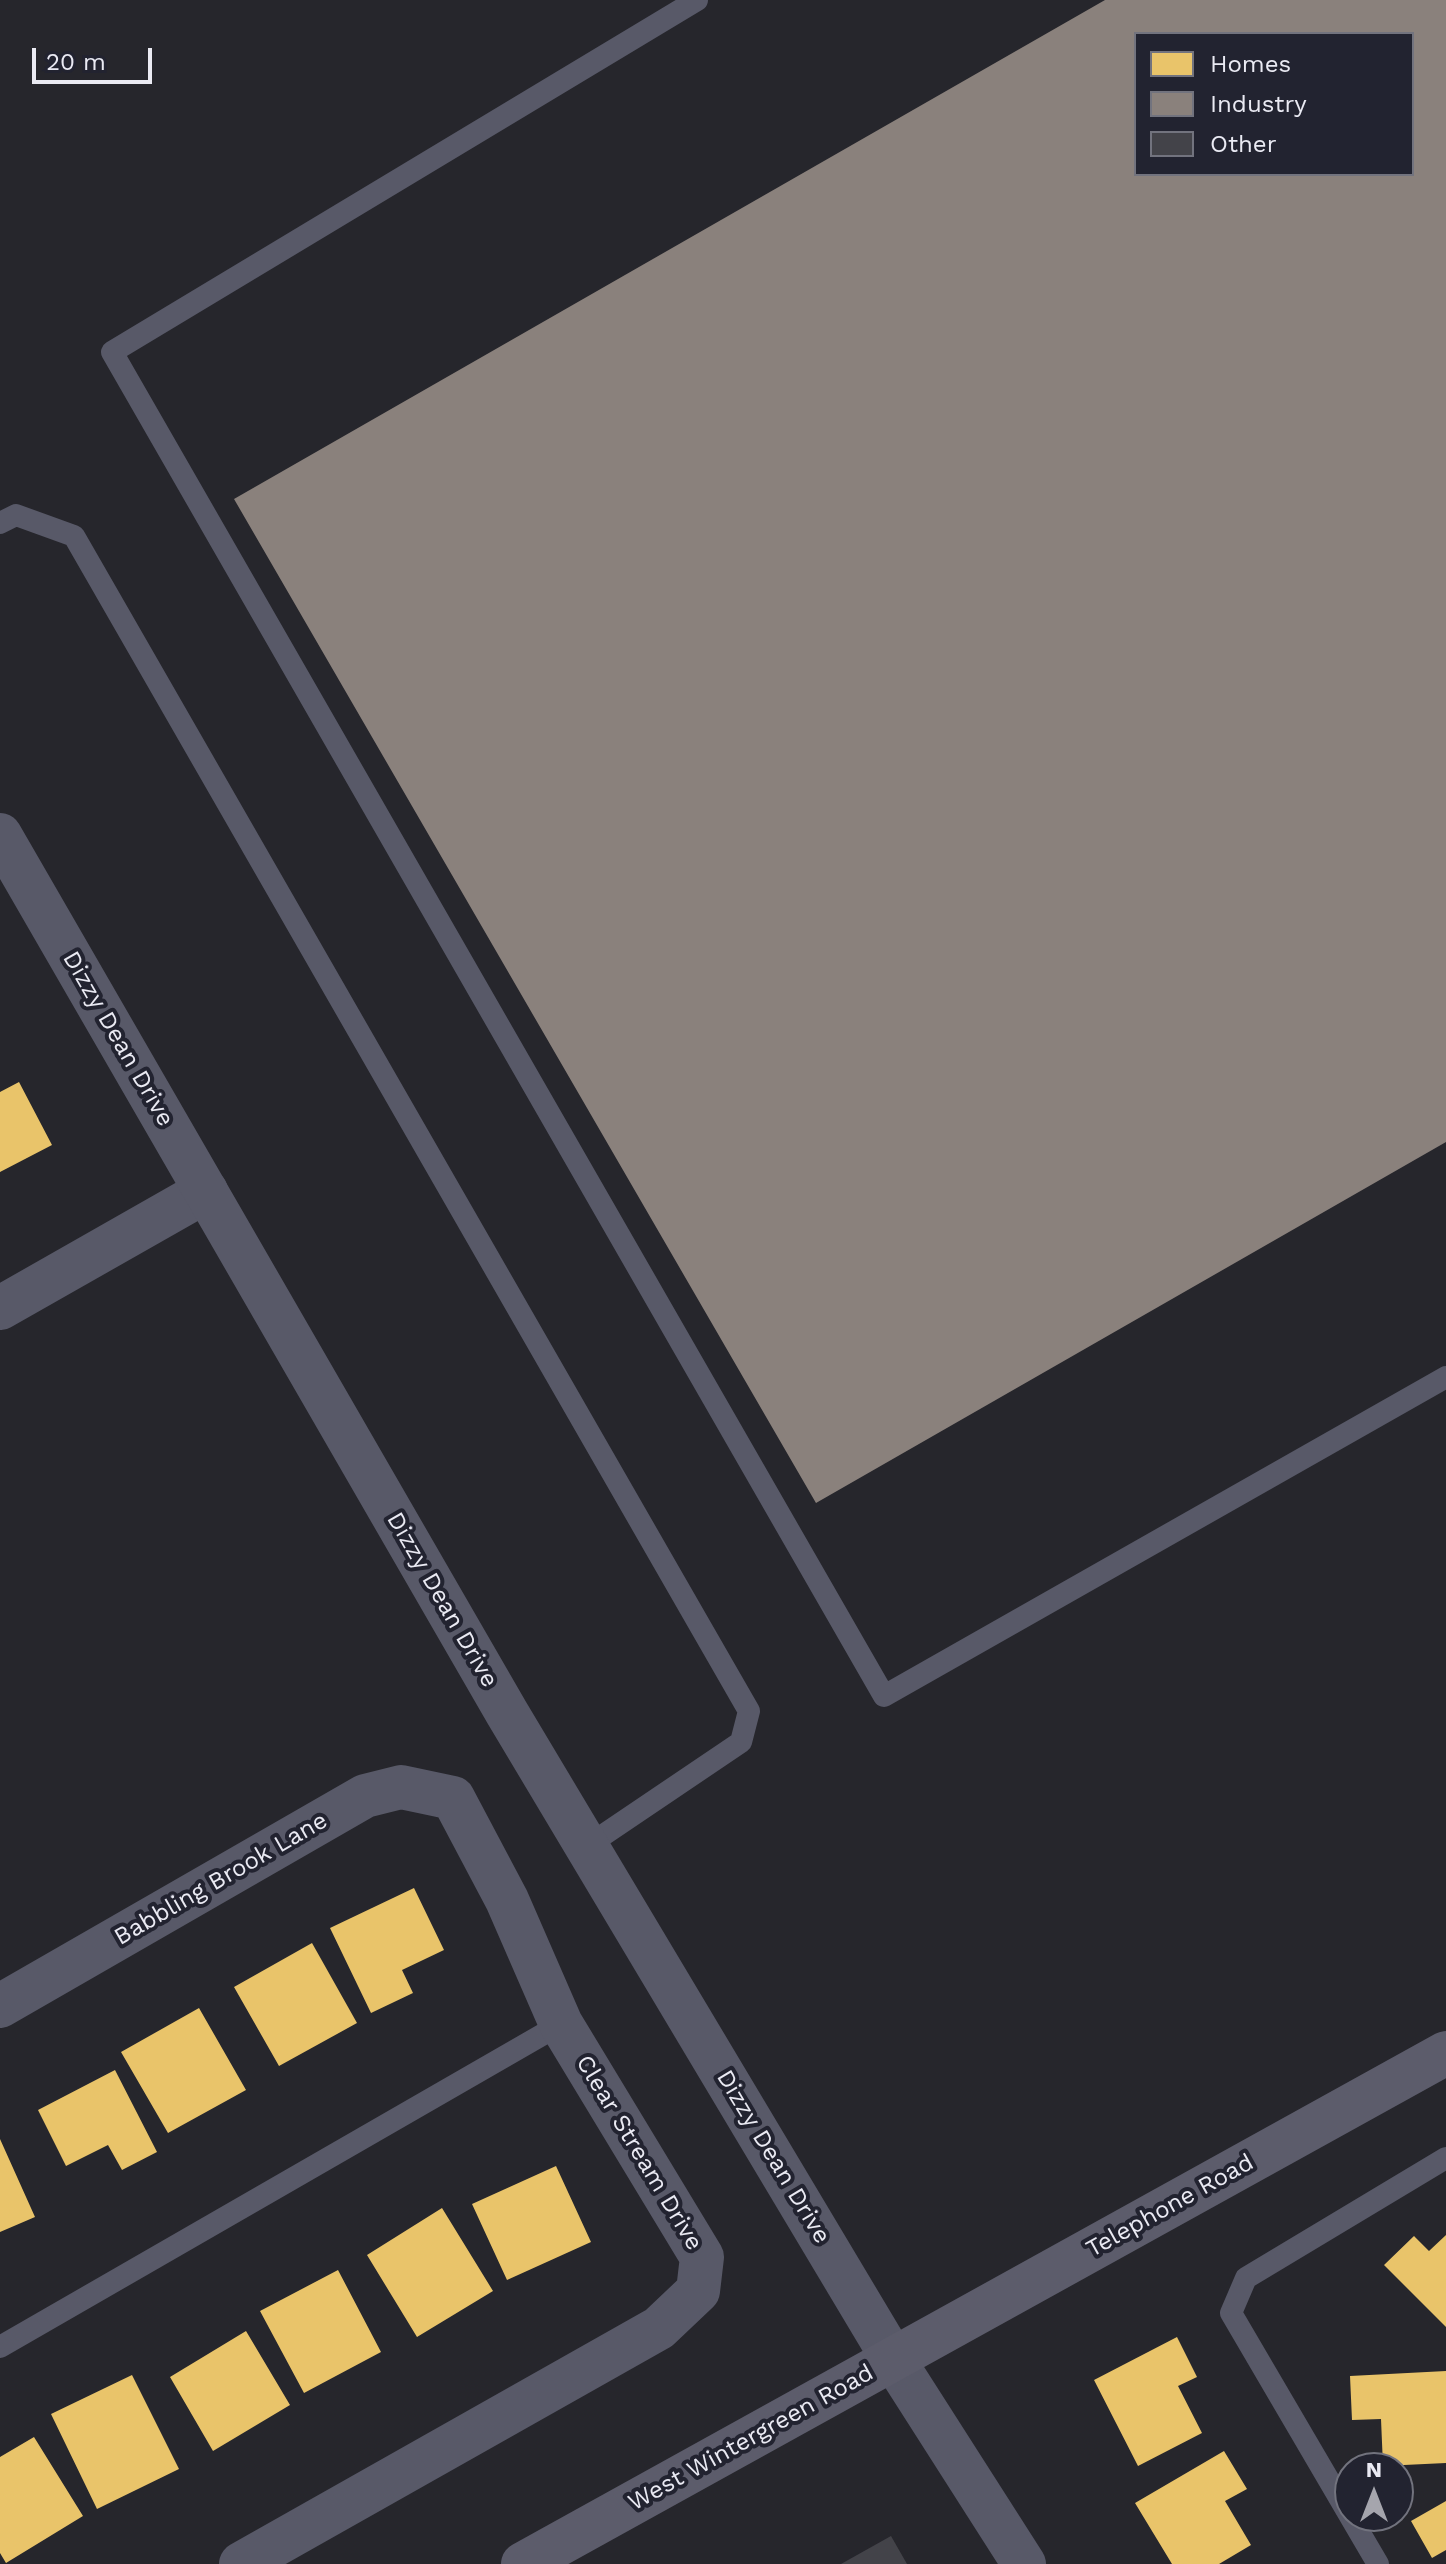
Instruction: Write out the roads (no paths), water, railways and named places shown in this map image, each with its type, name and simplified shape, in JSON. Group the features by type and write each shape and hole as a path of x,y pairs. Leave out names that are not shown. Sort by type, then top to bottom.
{"main road":[{"name":"Telephone Road","path":"893,2359 1446,2053"},
{"name":"West Wintergreen Road","path":"523,2564 893,2359"}],"street":[{"name":"Dizzy Dean Drive","path":"0,835 587,1846 893,2359"},
{"path":"0,1308 206,1191"},
{"name":"Babbling Brook Lane","path":"0,2006 365,1796 401,1787 453,1798"},
{"name":"Clear Stream Drive","path":"241,2564 659,2328 698,2291 702,2257 561,2024 507,1900 453,1798"},
{"name":"West Wintergreen Road","path":"893,2359 1024,2564"}],"lane":[{"path":"697,0 112,352 884,1696 1446,1377"},
{"path":"0,523 16,515 74,536 749,1711 741,1742 587,1846"},
{"path":"0,2347 561,2024"},
{"path":"1378,2564 1231,2313 1246,2278 1446,2158"}]}
